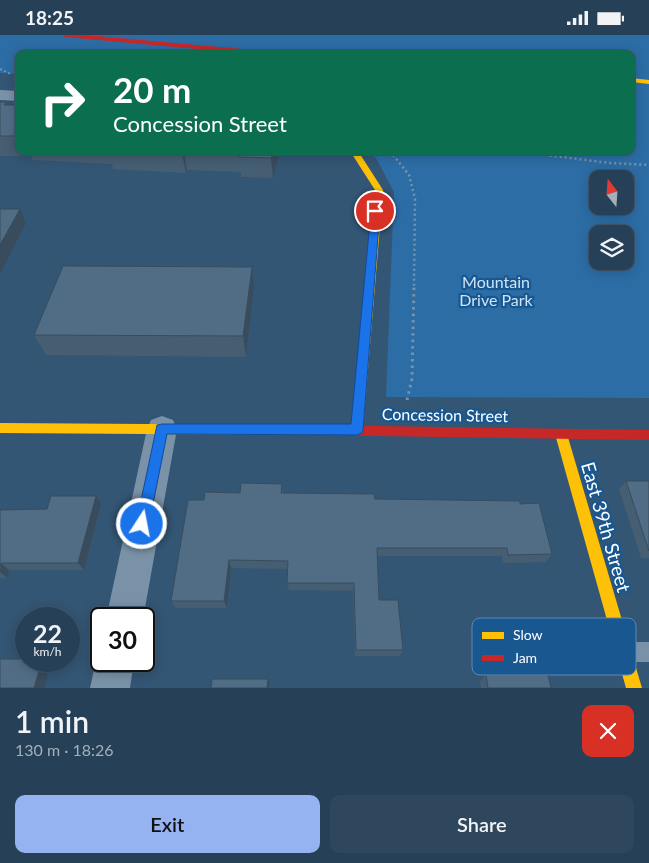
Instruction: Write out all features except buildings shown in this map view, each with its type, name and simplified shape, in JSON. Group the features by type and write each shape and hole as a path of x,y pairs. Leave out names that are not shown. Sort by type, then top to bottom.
{"main road":[{"path":"65,35 232,50"},
{"path":"635,80 649,82"},
{"path":"356,155 378,190 357,430"},
{"name":"Concession Street","path":"0,429 357,430 649,435"},
{"name":"East 39th Street","path":"561,434 614,618"},
{"name":"East 39th Street","path":"630,675 634,688"}],"street":[{"path":"0,95 15,96"},
{"path":"126,607 162,429"},
{"path":"110,688 113,672"}],"lane":[{"path":"636,652 649,652"}],"path":[{"path":"393,155 409,175 415,199 412,379 407,400"},
{"path":"546,155 600,162 649,165"}],"green space":[{"name":"Mountain Drive Park","path":"0,35 649,35 649,398 386,397 394,192 373,155 635,155 635,50 15,50 15,74 0,73"}],"traffic: slow":[{"path":"635,80 649,82"},
{"path":"357,155 379,190 357,430"},
{"path":"0,428 311,430"},
{"path":"561,434 614,618"},
{"path":"630,675 634,688"}],"traffic: jam":[{"path":"65,35 232,50"},
{"path":"311,430 649,435"}],"route":[{"path":"142,524 162,429 357,430 375,211"}]}
